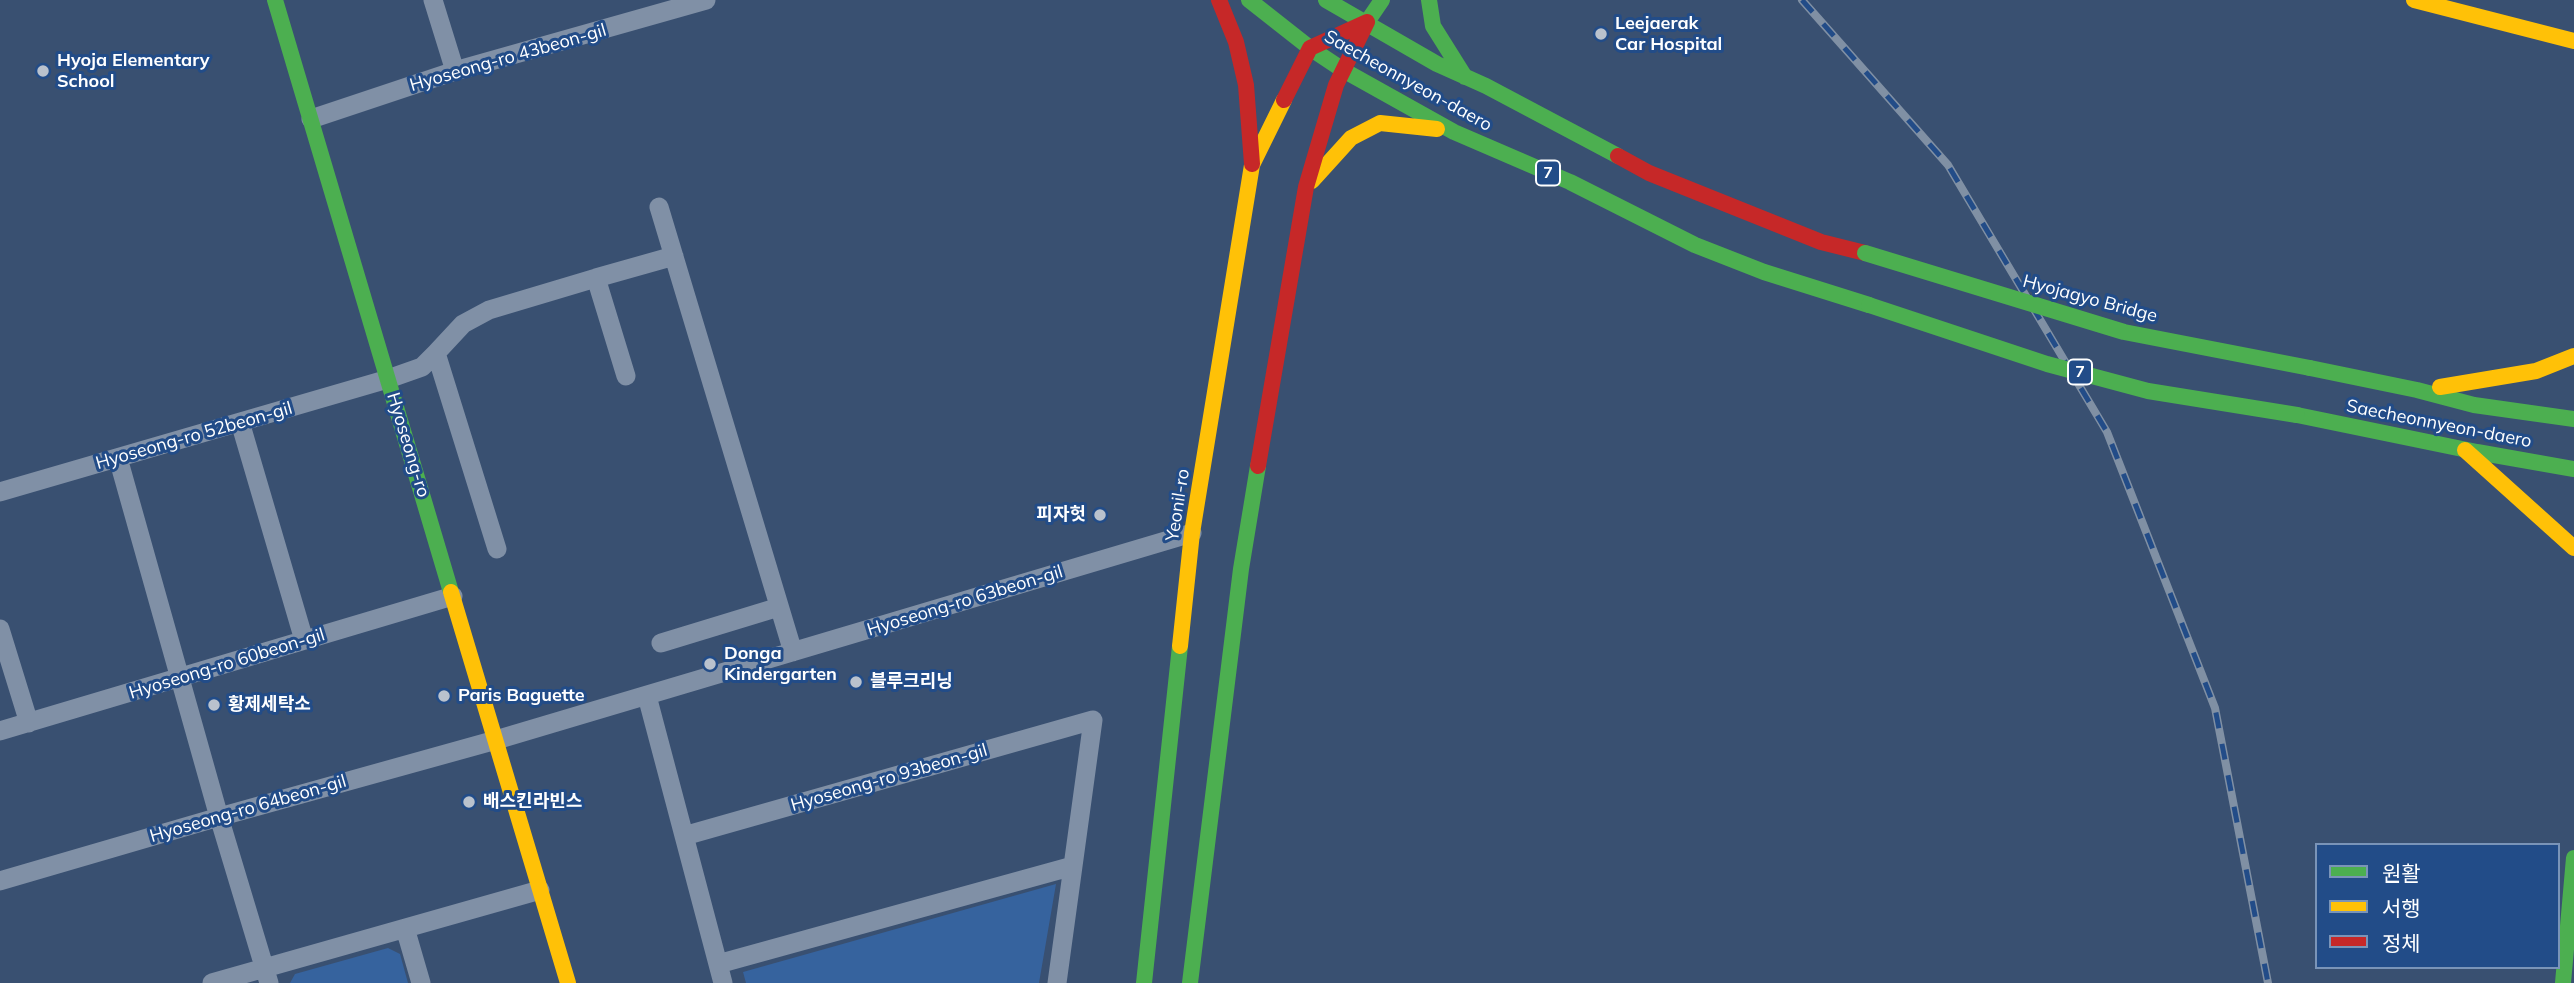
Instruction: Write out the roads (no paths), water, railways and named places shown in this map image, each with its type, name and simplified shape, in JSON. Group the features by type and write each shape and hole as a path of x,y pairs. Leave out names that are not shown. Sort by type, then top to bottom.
{"main road":[{"name":"Hyoseong-ro","path":"275,0 568,983"},
{"path":"1219,0 1236,42 1246,85 1252,165"},
{"name":"Saecheonnyeon-daero","path":"1249,0 1343,70 1454,132 1570,182 1695,245 1764,272 2047,364 2148,391 2297,415 2574,469"},
{"name":"Saecheonnyeon-daero","path":"1326,0 1437,64 1649,173 1821,242 1865,253"},
{"path":"1190,983 1241,569 1306,187 1336,85 1367,22 1382,0"},
{"path":"1429,0 1433,26 1465,77"},
{"path":"2414,0 2574,41"},
{"path":"1310,48 1367,22"},
{"name":"Yeonil-ro","path":"1144,983 1192,533 1252,165 1310,48"},
{"path":"1306,187 1350,138 1380,123 1454,132"},
{"name":"Hyojagyo Bridge","path":"1865,253 2124,332 2310,368"},
{"path":"2417,390 2482,382 2536,371 2574,356"},
{"name":"Saecheonnyeon-daero","path":"2310,368 2417,390 2433,396 2574,419"},
{"path":"2499,408 2525,399"},
{"path":"2464,449 2574,548"},
{"path":"2563,983 2574,858"}],"street":[{"path":"433,0 455,71"},
{"name":"Hyoseong-ro 43beon-gil","path":"311,119 455,71 706,0"},
{"path":"659,207 793,652"},
{"name":"Hyoseong-ro 52beon-gil","path":"0,492 388,379 422,367 463,324 489,310 674,257"},
{"path":"596,278 626,376"},
{"path":"436,353 497,549"},
{"path":"240,422 304,640"},
{"path":"118,458 219,817 267,975"},
{"name":"Hyoseong-ro 63beon-gil","path":"496,740 1192,533"},
{"name":"Hyoseong-ro 60beon-gil","path":"0,731 453,596"},
{"path":"661,643 779,607"},
{"path":"0,629 29,723"},
{"path":"648,696 721,974 1073,866 1057,983"},
{"name":"Hyoseong-ro 93beon-gil","path":"684,836 1093,720 1073,866"},
{"name":"Hyoseong-ro 64beon-gil","path":"0,881 496,740"},
{"path":"212,983 267,975 405,928 540,890"},
{"path":"405,928 421,983"}],"railway":[{"path":"1802,0 1948,165 2107,432 2215,708 2268,983"}],"place":[{"name":"Leejaerak Car Hospital","path":"1601,34"},
{"name":"Hyoja Elementary School","path":"43,71"},
{"name":"피자헛","path":"1100,515"},
{"name":"Donga Kindergarten","path":"710,664"},
{"name":"블루크리닝","path":"856,682"},
{"name":"Paris Baguette","path":"444,696"},
{"name":"황제세탁소","path":"214,705"},
{"name":"배스킨라빈스","path":"469,802"}]}
